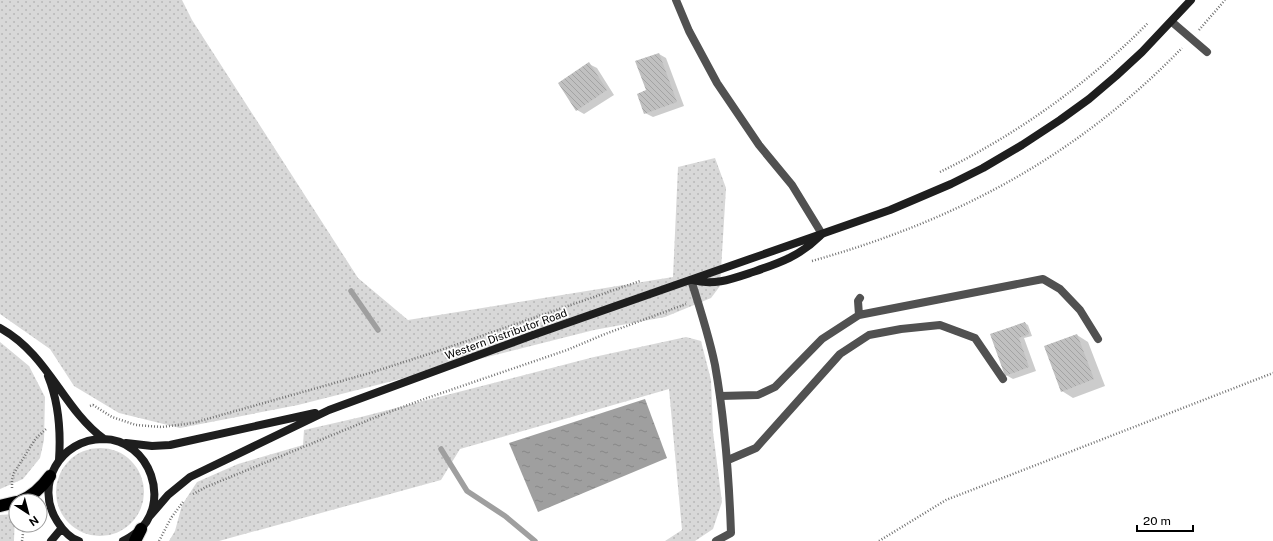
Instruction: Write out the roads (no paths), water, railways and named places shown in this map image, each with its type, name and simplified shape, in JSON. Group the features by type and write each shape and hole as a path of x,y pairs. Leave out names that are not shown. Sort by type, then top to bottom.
{"highway":[{"path":"34,493 43,486 50,476"},
{"path":"135,541 141,529"}],"main road":[{"name":"Western Distributor Road","path":"149,516 168,495 190,477 329,410 533,335 822,234 920,198 983,168 1060,120 1116,76 1172,22 1191,0"},
{"name":"Western Distributor Road","path":"691,280 718,283 778,264 801,252 822,234"},
{"path":"0,328 20,341 42,365 91,428 104,439"},
{"path":"42,365 55,397 59,422 59,460"},
{"name":"Western Distributor Road","path":"104,439 134,445 170,445 329,410"},
{"path":"79,541 75,540 61,529 51,513 47,495 50,476 59,460 68,450 80,443 104,439"},
{"path":"116,441 130,447 142,458 150,471 155,486 154,502 149,516 141,529 127,540 123,541"},
{"path":"51,541 61,529"}],"street":[{"path":"676,0 692,37 717,83 746,128 792,185 822,234"},
{"path":"1172,22 1208,52"},
{"path":"720,396 758,395 775,386 822,339 859,316 1043,279 1060,289 1080,310 1098,339"},
{"path":"691,280 709,338 720,396 728,460 731,533 716,541"},
{"path":"859,316 858,301 860,298"},
{"path":"728,460 756,448 840,354 869,335 901,329 940,325 975,338 1003,379"}],"water":[{"path":"645,399 667,458 538,512 509,443"}],"waterway":[{"path":"351,291 378,330"},
{"path":"441,449 467,491 505,516 535,541"}]}
